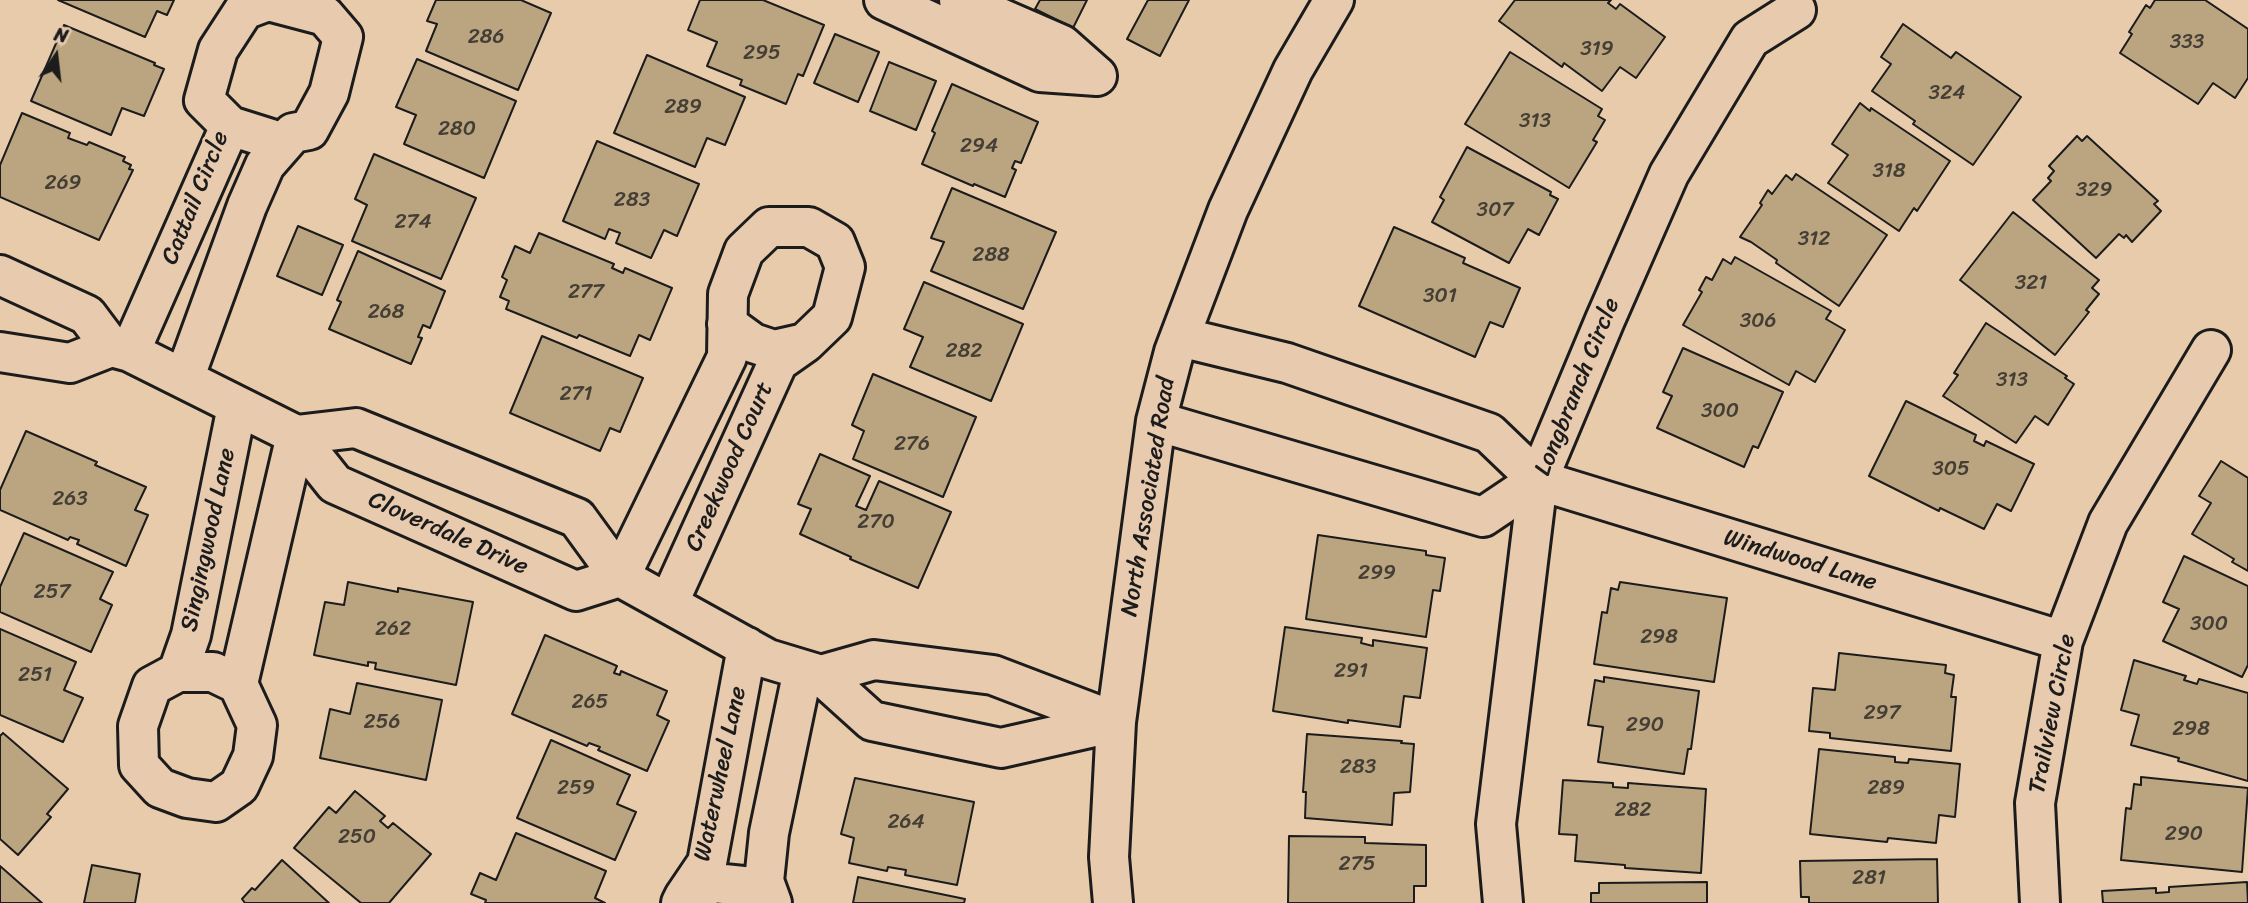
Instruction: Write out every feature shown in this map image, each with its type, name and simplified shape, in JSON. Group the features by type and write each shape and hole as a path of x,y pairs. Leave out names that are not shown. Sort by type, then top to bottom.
{"street":[{"path":"884,0 1040,72 1097,76 1062,45 959,0"},
{"name":"North Associated Road","path":"1113,903 1109,857 1116,722 1157,421 1180,337 1228,210 1293,70 1334,0"},
{"name":"Cattail Circle","path":"120,349 230,126 204,100 218,50 244,10 268,1 325,16 343,37 329,93 309,130 293,133 265,164 184,379"},
{"name":"Longbranch Circle","path":"1503,903 1496,824 1538,480 1670,174 1751,39 1796,10"},
{"path":"230,126 284,143"},
{"name":"Creekwood Court","path":"620,577 727,357 728,294 744,251 769,227 810,227 835,242 845,267 832,317 805,343 778,362 668,602"},
{"name":"Cloverdale Drive","path":"0,275 87,315 120,349 296,435 335,484 576,591 620,577"},
{"name":"Creekwood Court","path":"727,324 753,343 774,350 805,343"},
{"name":"Windwood Lane","path":"1180,337 1287,363 1489,433 1538,480 2063,641"},
{"path":"0,352 70,363 120,349"},
{"name":"Trailview Circle","path":"2040,903 2035,803 2063,641 2108,523 2211,350"},
{"name":"Singingwood Lane","path":"178,672 191,635 237,406"},
{"path":"1157,421 1483,517 1538,480"},
{"path":"238,684 213,672 178,672 152,686 138,726 139,765 160,788 187,797 216,802 239,786 253,756 257,725 238,684 296,435 356,428 577,518 620,577 768,659 812,673 872,721 1001,748 1116,722"},
{"name":"Waterwheel Lane","path":"683,900 707,863 747,647"},
{"path":"812,673 874,660 993,676 1116,722"},
{"name":"Waterwheel Lane","path":"770,903 764,881 769,833 812,673"},
{"name":"Waterwheel Lane","path":"683,900 714,883 743,887 770,903"}],"building":[{"path":"58,0 174,0 167,15 157,11 145,37"},
{"path":"436,0 521,0 551,13 518,90 426,51 437,24 427,21"},
{"path":"700,0 763,0 824,25 803,76 798,74 786,104 740,85 742,80 707,66 717,42 688,30"},
{"path":"1040,0 1087,0 1073,28 1035,9"},
{"path":"1148,0 1189,0 1160,56 1127,39"},
{"path":"1515,0 1611,0 1608,3 1616,9 1620,4 1665,37 1636,78 1620,67 1602,91 1564,63 1562,67 1499,21"},
{"path":"2155,0 2205,0 2248,29 2248,78 2235,98 2213,83 2198,104 2120,53 2146,5 2150,8"},
{"path":"1903,24 1951,58 1956,52 2021,97 1973,165 1913,124 1915,121 1872,91 1891,64 1881,57"},
{"path":"64,25 164,69 144,116 122,108 111,135 31,101"},
{"path":"835,34 879,52 858,102 814,83"},
{"path":"1510,52 1602,109 1598,116 1605,120 1593,140 1597,142 1569,188 1465,124"},
{"path":"647,55 745,97 725,145 707,138 695,167 614,133"},
{"path":"417,59 516,101 484,178 404,144 416,115 396,107"},
{"path":"889,62 936,81 916,130 870,111"},
{"path":"952,84 1038,122 1021,163 1015,161 1012,168 1016,170 1005,197 922,164 935,133 932,131"},
{"path":"1860,103 1950,161 1917,211 1914,208 1899,231 1828,183 1848,155 1832,144"},
{"path":"22,113 70,133 68,138 87,145 89,142 125,157 123,161 131,165 129,169 133,170 99,240 0,197 0,165"},
{"path":"2077,136 2082,141 2087,136 2158,201 2154,204 2161,211 2132,242 2126,235 2124,238 2119,234 2096,258 2033,200 2051,181 2048,178 2054,171 2049,166"},
{"path":"597,141 699,184 677,236 664,230 651,258 616,243 620,233 609,229 605,239 563,221"},
{"path":"1467,147 1551,192 1550,195 1558,199 1539,235 1528,229 1509,263 1432,222 1444,200 1440,197"},
{"path":"374,154 476,198 441,279 352,241 367,205 355,199"},
{"path":"1796,174 1887,235 1839,306 1776,263 1777,260 1740,237 1762,205 1760,203 1768,190 1772,194 1786,175 1792,180"},
{"path":"952,188 1056,232 1023,309 931,271 944,242 931,238"},
{"path":"2013,212 2099,280 2092,288 2099,294 2086,310 2089,312 2055,355 1960,280"},
{"path":"298,226 343,245 322,295 277,276"},
{"path":"1394,227 1465,258 1463,263 1520,288 1503,327 1490,322 1475,357 1359,306"},
{"path":"539,233 614,264 612,268 623,273 625,268 672,288 650,340 639,335 630,356 506,309 509,301 500,297 507,280 502,277 515,246 530,253"},
{"path":"358,251 445,291 430,328 423,325 418,337 422,338 411,364 329,329 341,302 337,300"},
{"path":"1735,257 1831,311 1826,319 1845,330 1815,382 1796,371 1789,385 1683,325 1702,292 1699,290 1706,277 1712,280 1723,259 1731,264"},
{"path":"924,282 1023,324 991,401 910,367 923,337 904,329"},
{"path":"1986,323 2067,376 2065,378 2074,384 2048,425 2035,416 2016,443 1943,396 1958,375 1954,373"},
{"path":"542,336 643,378 620,432 610,428 600,451 510,413"},
{"path":"1683,348 1783,392 1758,448 1753,446 1744,467 1657,428 1672,396 1663,392"},
{"path":"873,374 976,417 943,497 853,459 864,431 852,425"},
{"path":"1906,401 1976,435 1974,441 1984,446 1986,441 2034,464 2011,511 1997,504 1984,529 1940,508 1939,511 1869,476"},
{"path":"26,431 146,487 135,510 148,515 126,566 77,544 79,540 70,537 68,540 0,510 0,490"},
{"path":"820,454 870,476 856,506 866,510 879,481 951,512 918,588 800,534 811,509 798,504"},
{"path":"2221,461 2248,478 2248,571 2232,562 2234,559 2192,534 2211,503 2199,496"},
{"path":"24,533 113,572 100,599 112,605 91,652 0,612 0,587"},
{"path":"1318,535 1426,551 1426,555 1445,558 1440,591 1433,590 1426,637 1306,619"},
{"path":"2184,556 2248,586 2248,665 2242,677 2163,641 2179,609 2163,602"},
{"path":"348,582 473,602 456,685 375,669 376,663 368,662 368,666 314,655 325,602 344,605"},
{"path":"1620,582 1727,598 1714,682 1594,664 1602,612 1607,613 1611,588 1618,590"},
{"path":"1285,627 1362,638 1361,643 1373,646 1373,640 1427,648 1420,698 1404,696 1400,727 1348,720 1348,723 1273,711"},
{"path":"0,629 76,662 64,690 83,698 63,742 0,715"},
{"path":"545,635 617,666 614,673 620,675 621,671 667,691 657,715 669,721 647,771 598,750 600,747 589,743 587,746 512,714"},
{"path":"1839,653 1946,665 1945,673 1954,675 1951,697 1956,697 1951,751 1830,738 1830,733 1809,731 1813,688 1835,690"},
{"path":"2134,660 2186,676 2184,680 2197,684 2199,679 2248,693 2248,781 2131,745 2139,715 2121,710"},
{"path":"1604,677 1699,691 1691,749 1688,749 1684,774 1598,762 1603,727 1588,725 1595,680 1604,682"},
{"path":"357,683 442,700 426,780 320,758 330,709 350,714"},
{"path":"3,733 68,789 47,814 51,817 18,855 0,839 0,736"},
{"path":"1307,734 1414,744 1410,792 1394,793 1392,825 1305,818 1306,792 1303,792"},
{"path":"551,740 630,775 617,804 636,812 615,860 517,818"},
{"path":"1819,749 1895,757 1895,762 1908,763 1909,759 1960,764 1955,817 1939,815 1936,843 1888,838 1887,842 1810,834"},
{"path":"2141,777 2248,788 2242,872 2121,860 2126,808 2131,809 2134,784 2141,785"},
{"path":"855,778 974,802 957,885 905,875 906,870 888,867 887,871 849,863 854,838 841,834"},
{"path":"1563,780 1613,783 1613,787 1628,788 1628,783 1706,789 1701,873 1625,868 1625,865 1575,861 1577,835 1559,834"},
{"path":"355,791 385,816 380,821 388,828 393,823 431,854 389,903 361,903 294,848 329,807 336,813"},
{"path":"516,833 606,871 595,898 605,903 485,903 486,900 471,894 480,873 496,880"},
{"path":"1289,836 1365,837 1365,843 1426,845 1426,886 1414,886 1414,903 1288,903"},
{"path":"1937,859 1938,903 1809,903 1809,897 1801,897 1800,861"},
{"path":"282,860 329,903 245,903 242,899 252,888 255,890"},
{"path":"92,865 140,874 135,903 84,903"},
{"path":"0,866 42,903 0,903"},
{"path":"858,877 965,899 964,903 853,903"},
{"path":"1707,882 1707,903 1591,903 1591,893 1599,893 1599,883"},
{"path":"2247,882 2248,903 2103,903 2102,891 2156,888 2156,893 2169,892 2169,887"}]}
